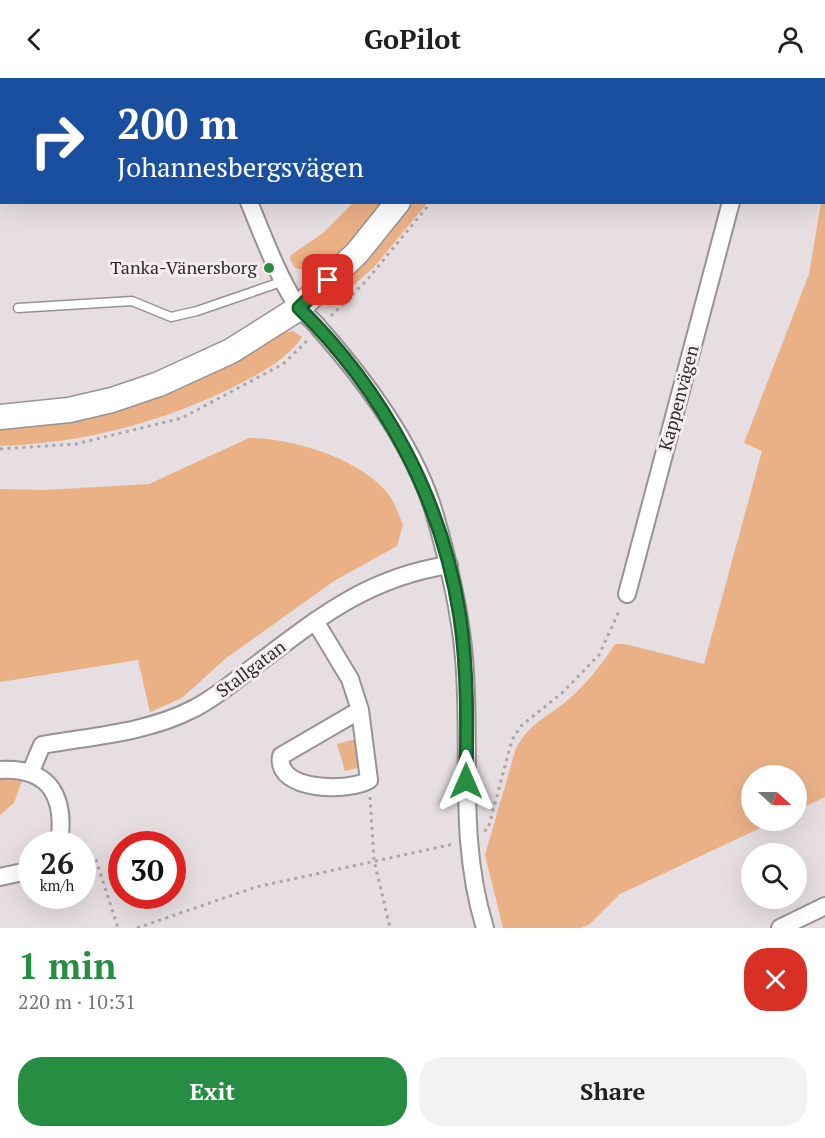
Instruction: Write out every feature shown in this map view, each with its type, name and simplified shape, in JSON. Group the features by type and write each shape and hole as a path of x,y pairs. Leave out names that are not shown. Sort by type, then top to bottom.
{"street":[{"path":"250,204 299,308 319,327 393,427 413,462 433,508 460,616 464,658 471,879 485,928"},
{"path":"0,417 69,410 159,384 231,351 299,308 357,253 396,204"},
{"name":"Kappenvägen","path":"627,594 730,204"},
{"name":"Stallgatan","path":"32,771 42,745 121,733 185,712 213,697 315,621 373,585 400,575 449,565"},
{"path":"315,621 351,679 360,710 369,780 362,785 302,784 289,777 280,761 281,756 360,710"},
{"path":"0,770 32,771 48,785 55,798 61,831"},
{"path":"0,877 18,873"},
{"path":"780,928 825,906"}],"lane":[{"path":"18,308 132,301 171,317 197,311 285,280"}],"path":[{"path":"136,928 256,887 468,841 488,829 512,740 521,726 562,692 599,655 611,634 627,594"},
{"path":"369,780 374,860 390,928"},
{"path":"96,860 118,928"},
{"path":"152,923 153,928"}],"shaded area":[{"path":"352,204 383,204 331,263 314,273 295,268 290,259 291,255 323,233"},
{"path":"411,204 426,204 374,267 329,307 334,291 370,254"},
{"path":"821,204 825,204 825,797 807,805 807,765 741,765 741,831 754,831 620,894 590,924 580,928 503,928 485,855 516,748 534,725 583,686 615,644 625,644 704,664 762,451 744,443 809,274"},
{"path":"293,331 302,337 291,351 276,362 245,381 187,408 95,435 0,446 0,428 141,402 173,391 238,361 283,332"},
{"path":"249,438 305,447 344,461 362,471 377,482 395,505 403,525 397,546 334,581 225,659 182,698 150,712 138,660 0,682 0,489 44,490 149,484"},
{"path":"356,739 364,766 345,771 337,744"},
{"path":"0,778 22,781 14,803 0,815"}],"place":[{"name":"Tanka-Vänersborg","path":"269,268"}],"route":[{"path":"328,280 299,308 319,327 393,427 413,462 433,508 449,565 460,616 464,658 467,714 466,781"}]}
